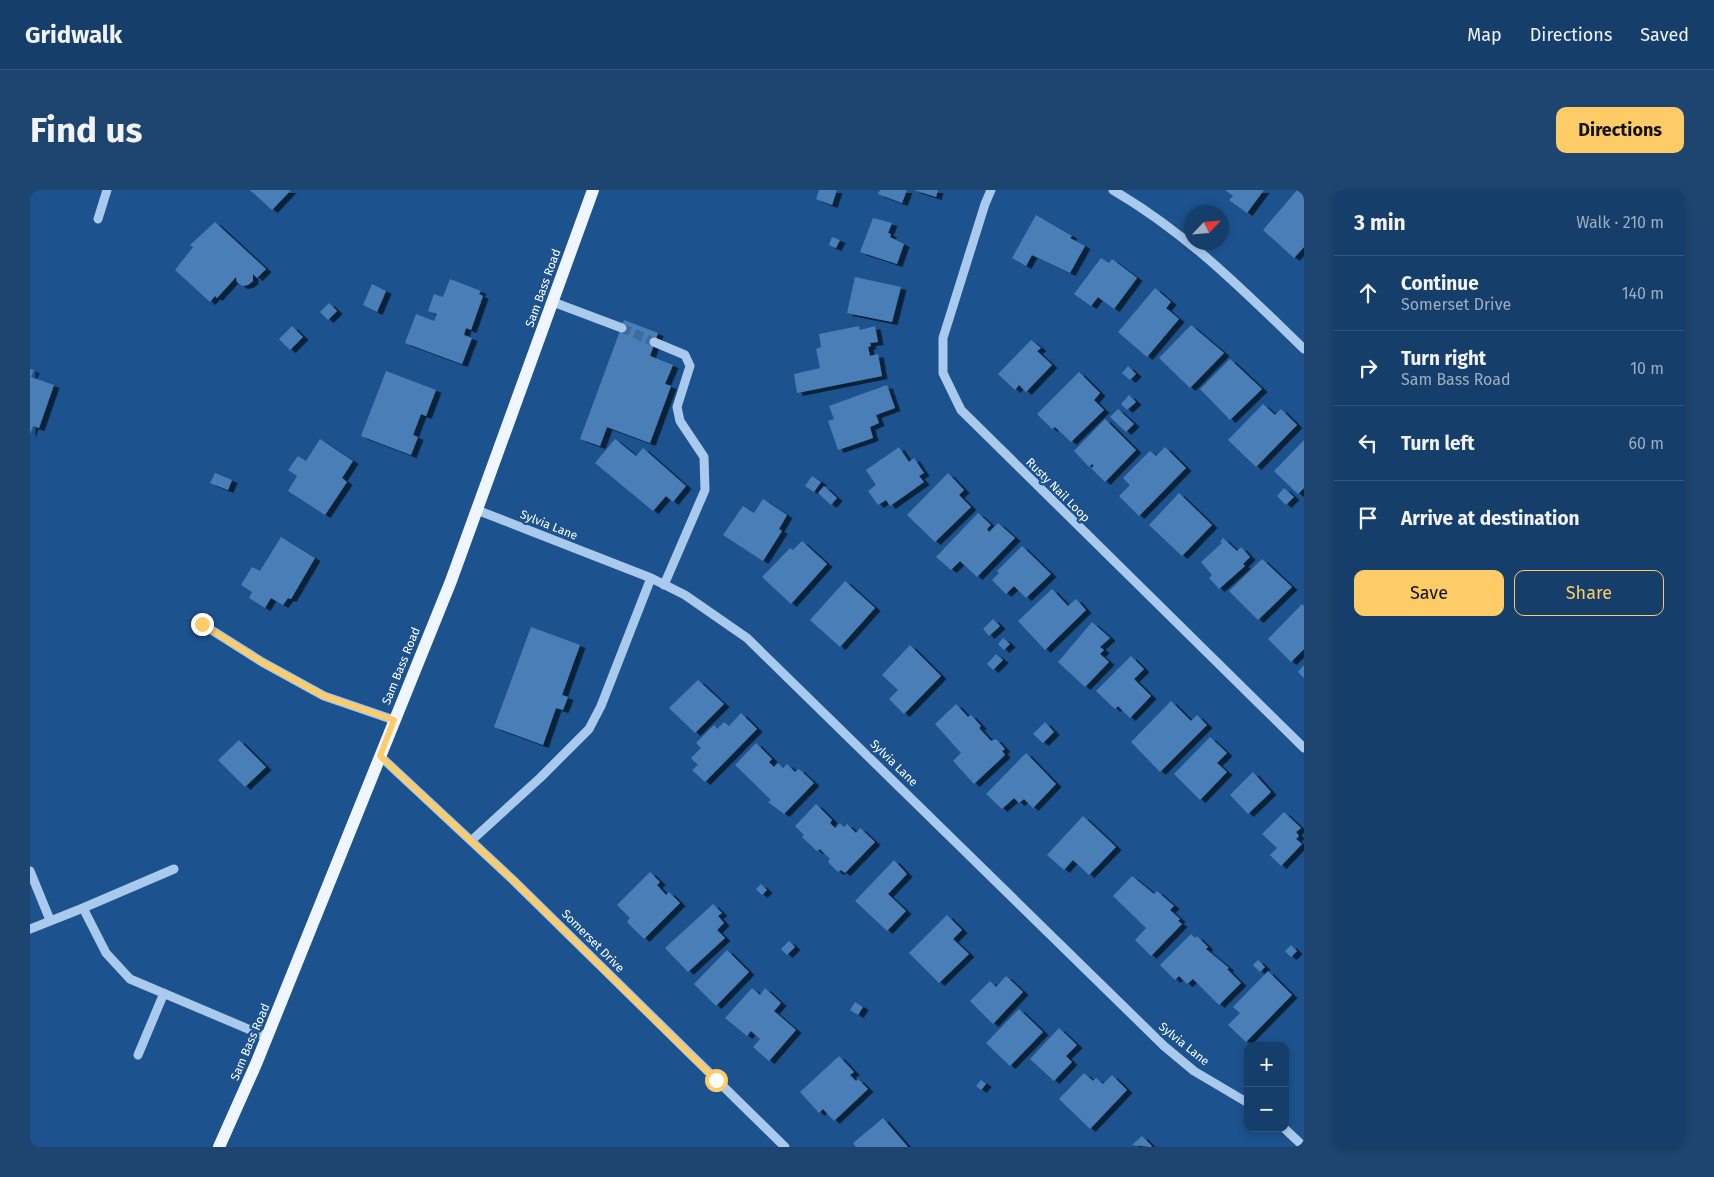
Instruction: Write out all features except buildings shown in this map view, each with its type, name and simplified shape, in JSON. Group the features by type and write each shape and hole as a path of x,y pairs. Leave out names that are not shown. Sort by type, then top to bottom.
{"main road":[{"name":"Sam Bass Road","path":"219,1147 267,1037 451,582 593,190"}],"street":[{"path":"98,219 107,190"},
{"name":"Rusty Nail Loop","path":"991,190 943,338 943,373 954,401 1082,532 1304,748"},
{"path":"1113,190 1178,233 1208,256 1304,349"},
{"path":"552,302 622,328"},
{"path":"654,342 685,355 690,366 677,407 680,421 704,457 705,490 664,585"},
{"name":"Sylvia Lane","path":"477,510 651,578 717,615 747,638 1164,1046 1194,1071 1244,1100"},
{"path":"471,841 540,778 589,728 601,706 651,578"},
{"path":"202,624 262,662 324,696 394,720"},
{"name":"Somerset Drive","path":"380,756 471,841 785,1147"},
{"path":"30,929 174,869"},
{"path":"30,871 50,920"},
{"path":"83,908 106,953 130,979 267,1037"},
{"path":"138,1055 164,993"},
{"path":"1288,1132 1304,1147"}],"tunnel":[{"path":"622,328 654,342"}],"route":[{"path":"202,624 262,662 324,696 394,720 380,756 513,880 716,1080"}]}
